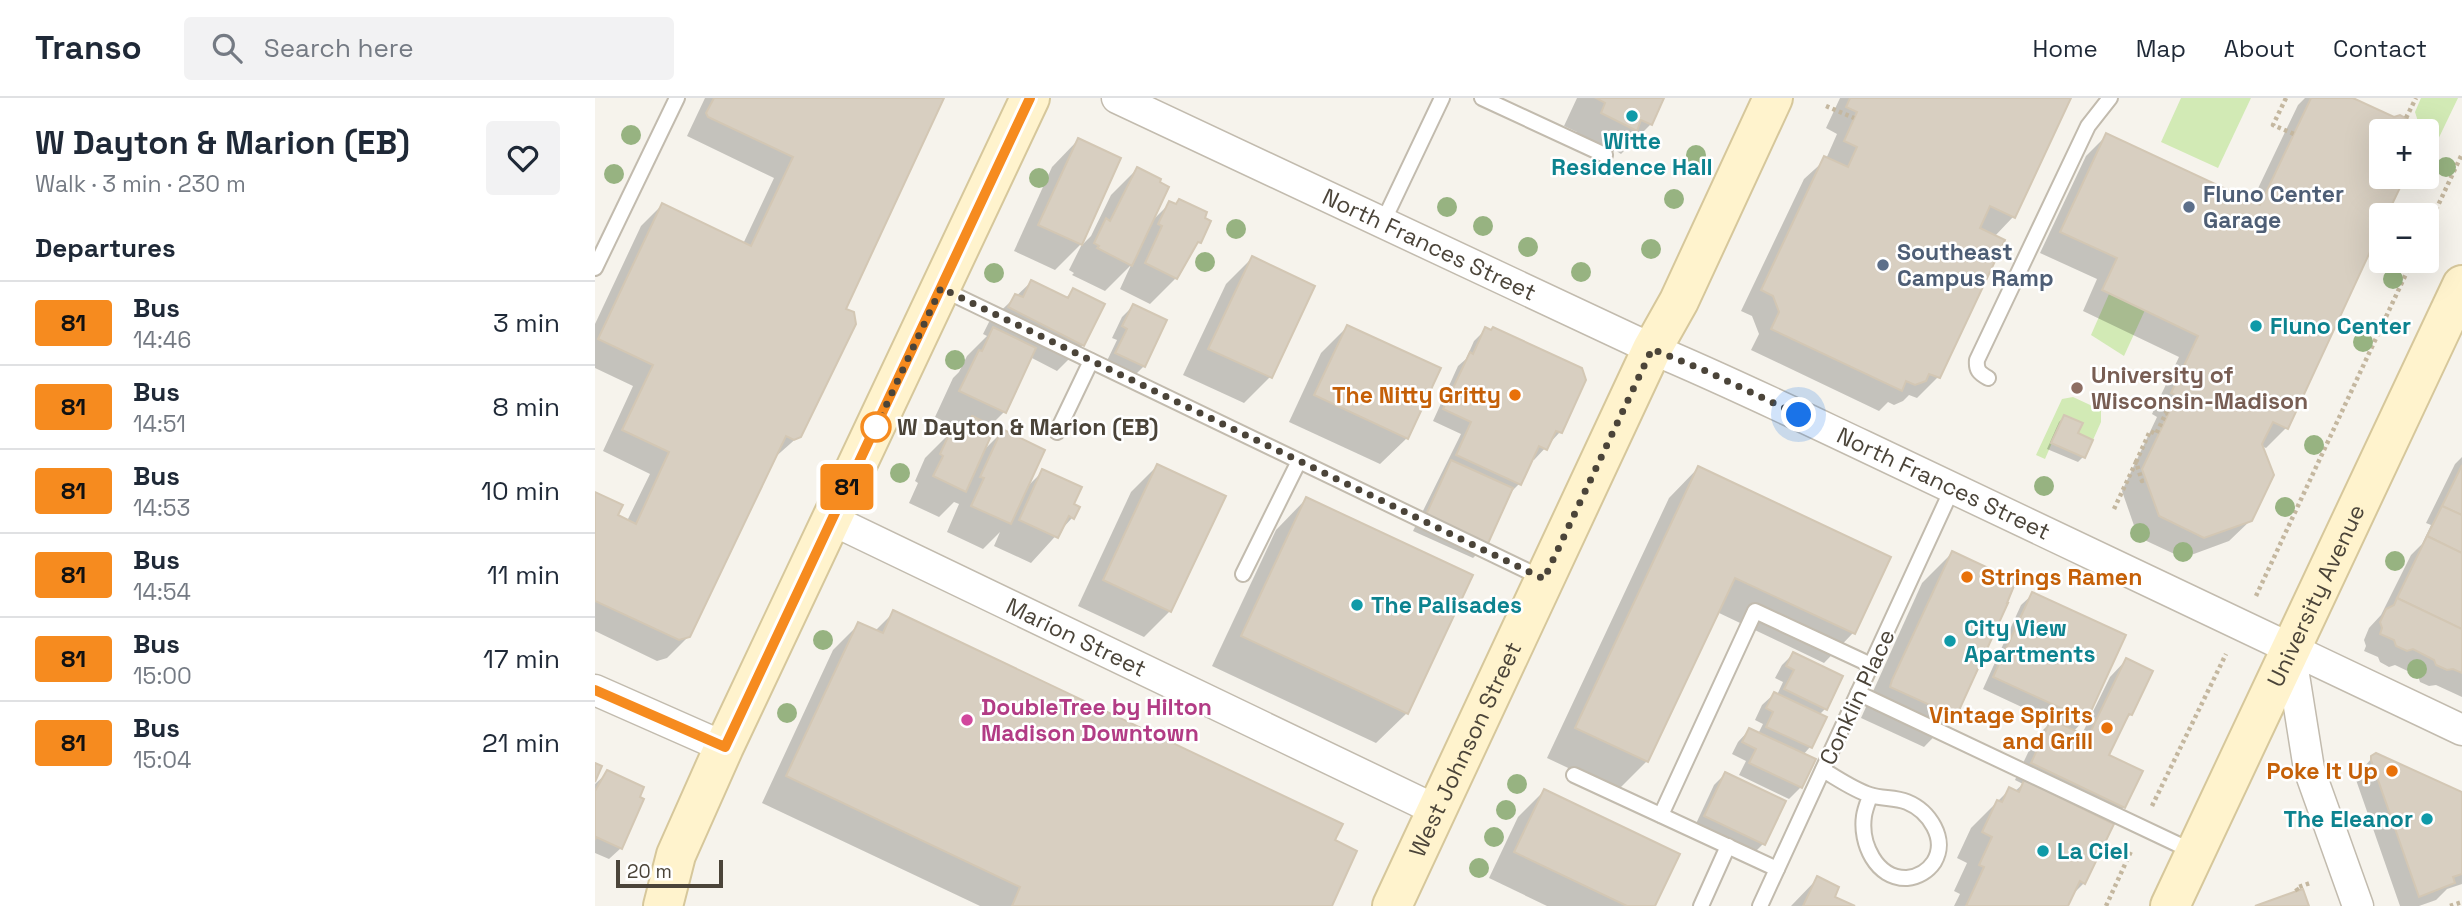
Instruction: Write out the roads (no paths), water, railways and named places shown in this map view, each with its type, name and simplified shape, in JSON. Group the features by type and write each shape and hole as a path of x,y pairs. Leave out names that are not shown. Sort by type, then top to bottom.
{"main road":[{"path":"663,906 676,855 725,747 1030,98"},
{"name":"West Johnson Street","path":"1392,906 1652,349 1679,301 1773,98"},
{"name":"University Avenue","path":"2170,906 2290,650 2445,335 2462,285"}],"street":[{"name":"North Frances Street","path":"1117,98 1953,487 2462,730"},
{"name":"Marion Street","path":"832,520 1436,810"},
{"path":"2290,650 2309,769 2358,906"},
{"path":"595,690 725,747"}],"lane":[{"path":"595,268 677,98"},
{"path":"1383,222 1442,98"},
{"path":"1482,98 1605,155"},
{"path":"1988,378 1980,374 1977,360 2088,126 2110,98"},
{"path":"941,288 1544,579"},
{"path":"1057,432 1091,361"},
{"path":"1243,574 1299,461"},
{"name":"Conklin Place","path":"1760,906 1953,487"},
{"path":"1661,815 1755,611 1871,665"},
{"path":"1858,693 2195,852"},
{"path":"1822,770 1870,796 1906,801 1929,817 1937,831 1939,843 1938,855 1932,866 1912,878 1890,874 1872,858 1866,846 1864,831 1864,816 1870,796"},
{"path":"1574,775 1777,869"},
{"path":"1702,906 1728,846"}],"place":[{"name":"Witte Residence Hall","path":"1632,116"},
{"name":"Fluno Center Garage","path":"2189,207"},
{"name":"Southeast Campus Ramp","path":"1883,265"},
{"name":"Fluno Center","path":"2256,326"},
{"name":"University of Wisconsin-Madison","path":"2077,388"},
{"name":"The Nitty Gritty","path":"1515,395"},
{"name":"W Dayton & Marion (EB)","path":"876,427"},
{"name":"Strings Ramen","path":"1967,577"},
{"name":"The Palisades","path":"1357,605"},
{"name":"City View Apartments","path":"1950,641"},
{"name":"DoubleTree by Hilton Madison Downtown","path":"967,720"},
{"name":"Vintage Spirits and Grill","path":"2107,728"},
{"name":"Poke It Up","path":"2392,771"},
{"name":"The Eleanor","path":"2427,819"},
{"name":"La Ciel","path":"2043,851"}]}
